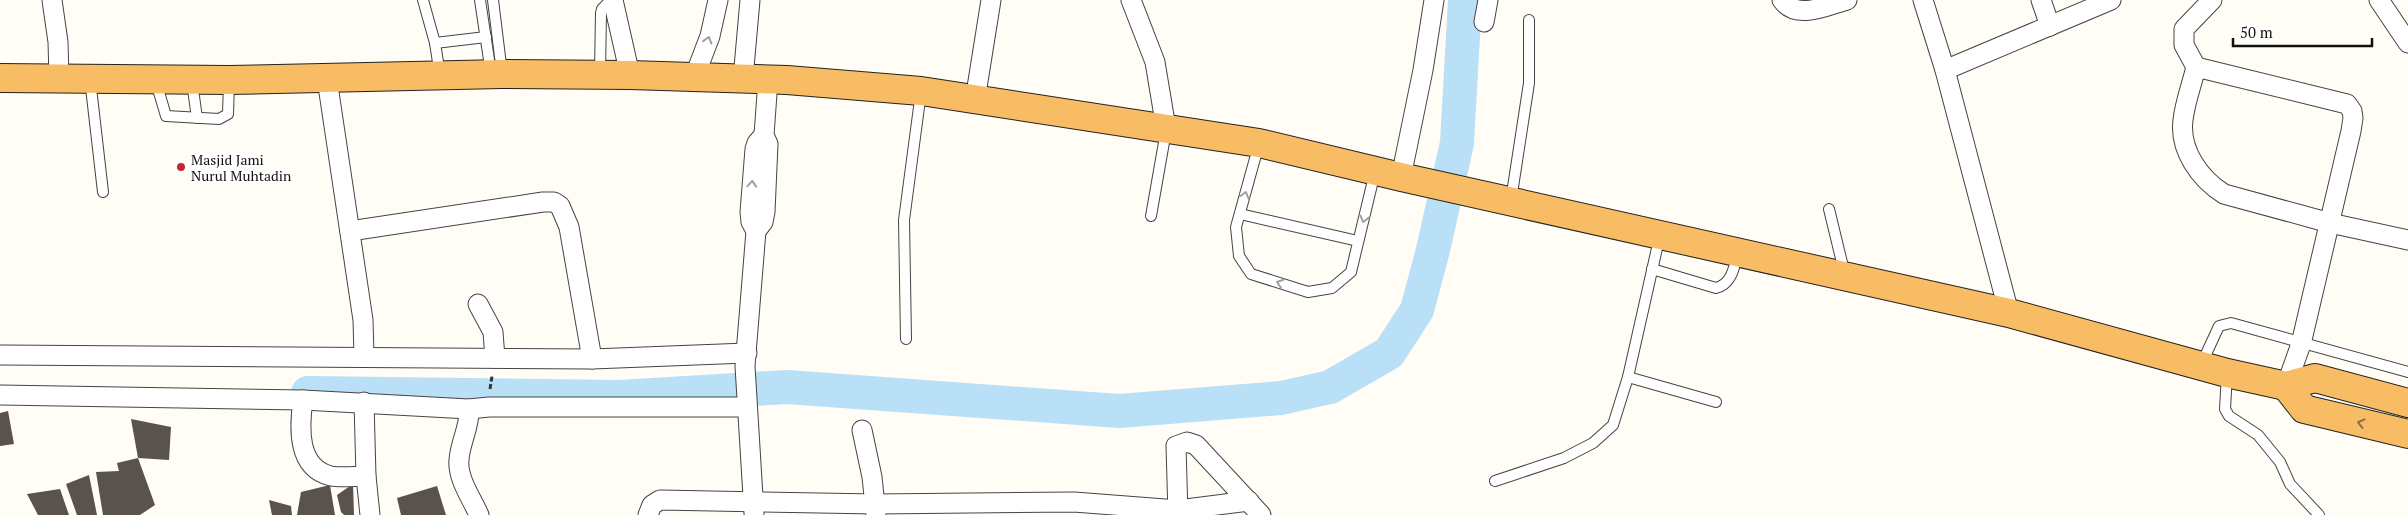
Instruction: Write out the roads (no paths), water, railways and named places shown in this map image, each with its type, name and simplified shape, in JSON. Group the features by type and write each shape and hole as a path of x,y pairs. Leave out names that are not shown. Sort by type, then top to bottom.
{"highway":[{"path":"0,78 228,80 497,74 600,74 755,80 921,91 1259,143 1395,176 2009,313 2227,373 2286,386 2315,378 2408,403"},
{"path":"2286,386 2304,409 2408,434"}],"street":[{"path":"52,0 58,42 59,78"},
{"path":"612,0 630,75"},
{"path":"694,78 710,36 718,0"},
{"path":"750,0 755,80 764,136 757,143 755,149 750,212 751,222 756,231 746,359 746,400 753,508"},
{"path":"975,100 991,0"},
{"path":"1131,0 1155,62 1166,128"},
{"path":"1395,176 1423,70 1434,0"},
{"path":"1484,22 1488,0"},
{"path":"1782,0 1797,11 1807,11 1847,0"},
{"path":"1923,0 1945,70 2009,313"},
{"path":"2041,0 2050,26"},
{"path":"1945,70 2111,0"},
{"path":"2212,0 2184,29 2184,45 2196,67 2183,121 2185,147 2198,170 2211,186 2224,194 2330,223 2408,240"},
{"path":"2379,0 2408,43"},
{"path":"2196,67 2347,104 2352,111 2352,124 2301,344 2286,386"},
{"path":"327,79 363,320 364,356"},
{"path":"350,231 543,202 554,202 560,206 569,226 592,359"},
{"path":"478,304 493,332 494,366"},
{"path":"0,355 189,358 364,356 494,366 592,359 746,359"},
{"path":"0,395 303,400 469,409 746,400"},
{"path":"303,400 300,421 304,452 310,466 319,472 332,476 366,476"},
{"path":"364,402 366,476 370,515"},
{"path":"469,409 468,425 459,460 460,472 479,515"},
{"path":"862,430 876,510"},
{"path":"1178,512 1176,446 1187,442 1196,445 1255,508"},
{"path":"648,515 652,505 660,500 753,508 876,510 1074,509 1178,512 1255,508"}],"lane":[{"path":"423,0 435,43 440,76"},
{"path":"480,0 486,37 497,74"},
{"path":"493,0 497,74"},
{"path":"600,74 601,13 602,8 612,0"},
{"path":"1511,201 1529,83 1529,20"},
{"path":"435,43 486,37"},
{"path":"90,78 103,192"},
{"path":"155,79 166,116 197,118 226,117 228,114 228,80"},
{"path":"192,79 197,118"},
{"path":"906,339 904,220 921,91"},
{"path":"1151,216 1166,128"},
{"path":"1259,143 1236,227 1239,256 1251,274 1308,292 1332,288 1351,272 1358,241 1395,176"},
{"path":"1828,209 1845,276"},
{"path":"1240,214 1358,241"},
{"path":"1495,481 1564,458 1598,440 1613,425 1628,377 1661,234"},
{"path":"1652,269 1716,288 1723,286 1729,280 1738,252"},
{"path":"2200,366 2218,326 2225,323 2408,372"},
{"path":"2227,373 2225,409 2229,416 2258,435 2280,462 2290,484 2318,515"},
{"path":"1628,377 1716,402"}],"waterway":[{"path":"308,393 619,397 787,387 1119,411 1281,398 1330,387 1389,353 1417,310 1433,250 1457,143 1465,0"}],"place":[{"name":"Masjid Jami Nurul Muhtadin","path":"181,167"}]}
